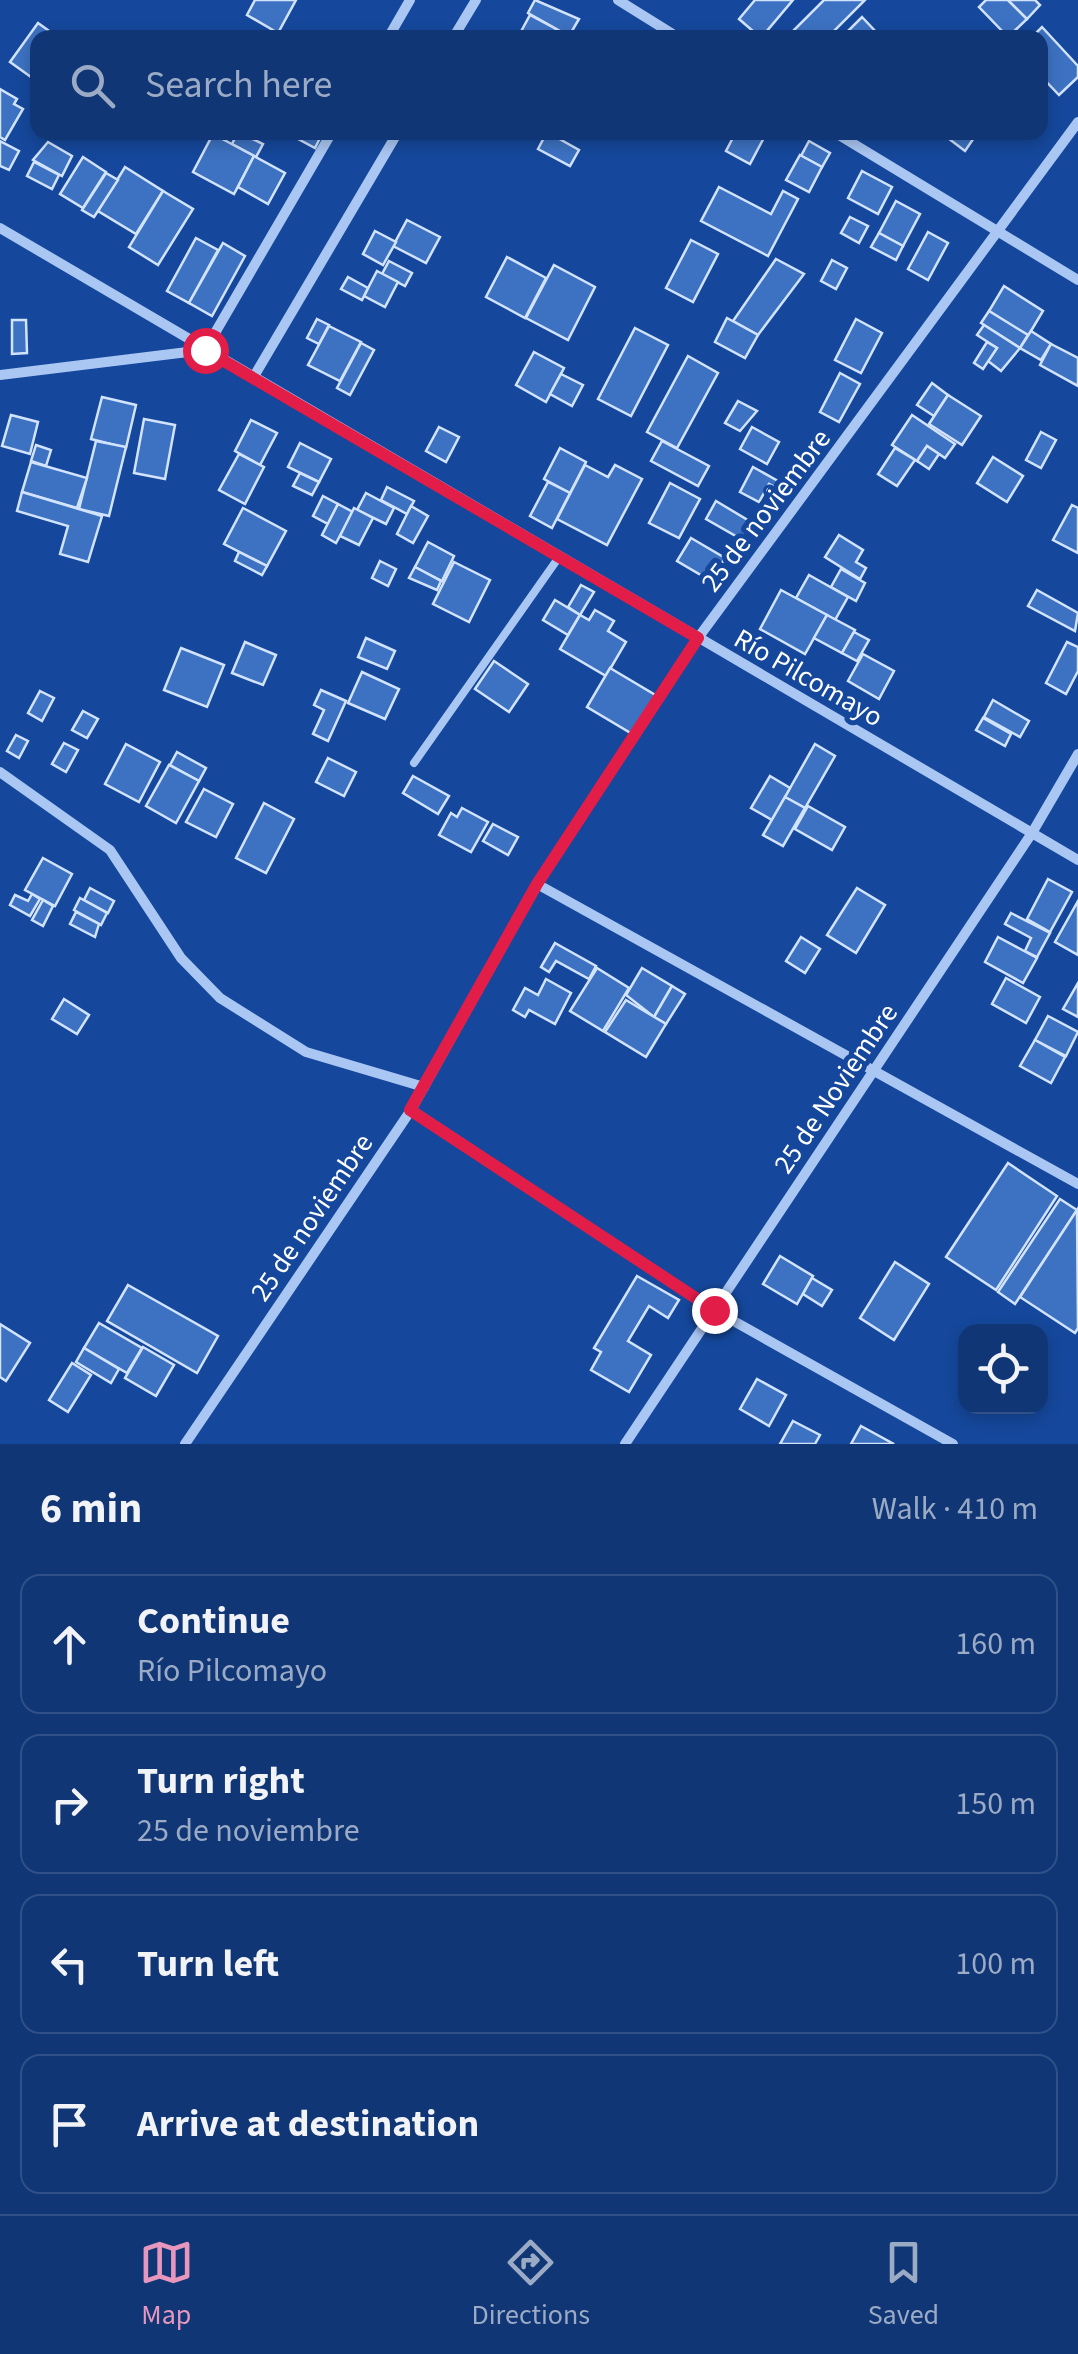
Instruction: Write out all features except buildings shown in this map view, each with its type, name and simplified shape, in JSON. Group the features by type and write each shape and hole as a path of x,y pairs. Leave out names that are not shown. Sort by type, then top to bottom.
{"street":[{"path":"393,30 410,0"},
{"path":"459,30 476,0"},
{"path":"618,0 666,30"},
{"name":"25 de noviembre","path":"186,1444 410,1110 537,884 698,638 1078,122"},
{"path":"0,375 205,350 327,140"},
{"path":"253,378 393,140"},
{"path":"847,140 1078,280"},
{"name":"Río Pilcomayo","path":"0,228 1078,860"},
{"name":"25 de Noviembre","path":"626,1444 1032,833 1078,754"},
{"path":"0,772 110,850 181,958 220,998 306,1052 424,1087"},
{"path":"537,884 1078,1184"},
{"path":"410,1110 714,1310 953,1444"}],"lane":[{"path":"414,763 559,557"}],"route":[{"path":"205,350 698,638 537,884 410,1110 714,1310"}]}
